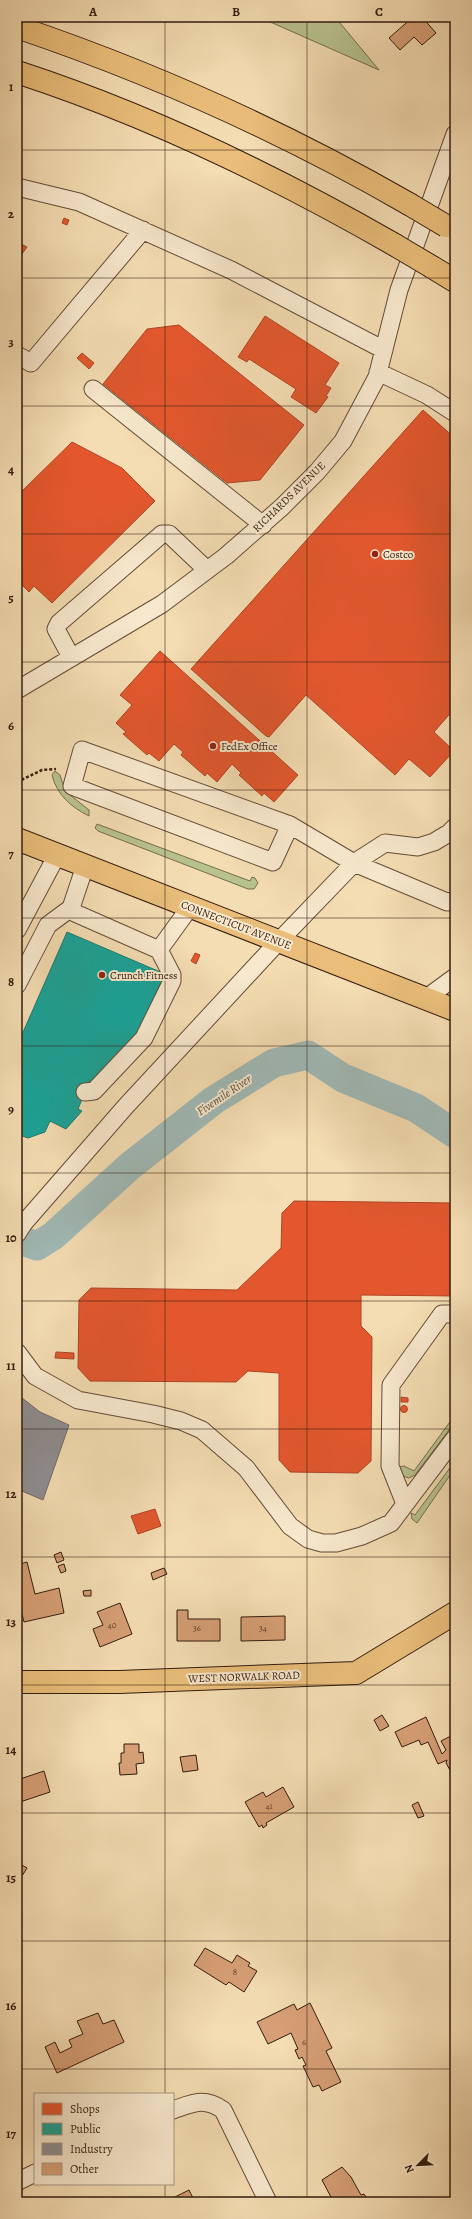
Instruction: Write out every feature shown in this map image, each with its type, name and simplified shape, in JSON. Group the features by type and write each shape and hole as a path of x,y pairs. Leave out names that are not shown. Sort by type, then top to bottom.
{"main road":[{"path":"17,27 101,57 210,102 318,154 450,228"},
{"path":"17,72 141,119 248,166 302,193 395,245 455,281"},
{"name":"CONNECTICUT AVENUE","path":"17,840 455,1010"},
{"name":"WEST NORWALK ROAD","path":"17,1682 127,1682 356,1673 455,1613"}],"street":[{"name":"RICHARDS AVENUE","path":"17,690 70,657 162,604 207,570 262,525 318,472 343,441 378,372 399,290 455,134"},
{"path":"17,187 79,202 143,230 231,270 384,350"},
{"path":"17,355 31,363 143,230"},
{"path":"378,372 428,395 455,413"},
{"path":"93,389 262,525"},
{"path":"70,657 56,629 59,623 162,534 168,534 207,570"},
{"path":"290,825 273,862 72,786 82,750 290,825 354,863 447,902 455,901"},
{"path":"21,1229 126,1106 279,941 354,863 385,843 418,847 434,842 449,833 455,827"},
{"path":"17,930 57,855"},
{"path":"17,985 48,925 71,908 85,866"},
{"path":"159,950 190,907"},
{"path":"71,908 75,913 159,950 172,975 172,981 144,1038 94,1091 85,1092"},
{"path":"425,998 455,977"},
{"path":"406,1504 390,1466 391,1385 442,1314 455,1314"},
{"path":"17,1352 35,1376 78,1400 153,1414 180,1421 202,1430 246,1468 290,1526 308,1539 322,1543 336,1543 362,1536 391,1523 455,1438"},
{"path":"174,2110 198,2101 214,2104 223,2110 268,2202"},
{"path":"17,2182 34,2174"}],"path":[{"path":"17,782 42,770 56,769"}],"green space":[{"path":"259,17 335,17 379,70"},
{"path":"55,771 60,775 65,791 89,810 89,816 76,809 57,789 52,775"},
{"path":"97,824 250,881 252,877 255,878 258,883 254,889 248,889 98,831 95,828"},
{"path":"455,1415 455,1422 415,1475 409,1478 402,1476 399,1467 404,1466 414,1471"},
{"path":"455,1461 455,1468 417,1523 412,1519 411,1513 415,1515"}],"building: Shops":[{"path":"64,218 69,220 67,225 62,223"},
{"path":"17,242 27,247 17,261"},
{"path":"265,316 339,363 325,385 331,388 326,396 328,397 316,413 291,397 296,389 249,359 247,362 238,357"},
{"path":"179,325 304,425 260,480 227,483 103,384 147,329"},
{"path":"82,353 94,363 89,369 77,358"},
{"name":"Costco","path":"423,410 455,438 455,708 434,732 454,751 430,777 409,759 395,775 306,695 269,737 266,736 191,669"},
{"path":"72,442 122,468 155,501 52,603 34,586 29,592 17,580 17,496"},
{"path":"160,651 298,775 274,802 264,793 262,796 239,775 241,773 232,764 217,782 207,773 205,776 181,755 183,752 174,744 159,761 149,753 147,755 123,734 126,732 116,723 132,705 120,695"},
{"path":"195,953 200,955 196,964 191,961"},
{"path":"294,1201 455,1203 455,1296 361,1295 361,1326 372,1337 371,1461 358,1473 290,1472 279,1460 279,1373 248,1371 236,1382 90,1381 78,1368 79,1300 91,1288 237,1290 281,1248 282,1213"},
{"path":"56,1352 74,1353 74,1359 55,1358"},
{"path":"401,1397 408,1398 408,1402 401,1402"},
{"path":"404,1406 407,1409 404,1412 401,1409"},
{"path":"155,1509 161,1526 138,1534 131,1516"}],"building: Public":[{"path":"67,932 165,974 139,1033 97,1082 90,1080 78,1109 82,1111 66,1129 50,1121 45,1132 28,1138 17,1134 17,1046"}],"building: Industry":[{"path":"17,1394 40,1412 69,1425 43,1500 17,1489"}],"building: Other":[{"path":"413,17 422,17 436,33 422,45 414,37 400,50 389,38"},
{"path":"61,1552 64,1560 57,1563 54,1555"},
{"path":"27,1562 35,1594 59,1588 64,1613 24,1622 17,1594 17,1565"},
{"path":"64,1564 66,1571 61,1573 58,1566"},
{"path":"164,1568 167,1574 153,1580 151,1573"},
{"path":"91,1590 91,1596 84,1596 83,1591"},
{"path":"120,1603 132,1634 100,1647 93,1629 103,1625 97,1612"},
{"path":"177,1610 188,1610 188,1619 220,1619 220,1641 177,1641"},
{"path":"285,1616 285,1640 241,1641 241,1617"},
{"path":"382,1715 389,1726 380,1731 374,1720"},
{"path":"426,1717 442,1754 446,1750 441,1741 455,1734 455,1779 446,1763 447,1760 438,1764 428,1742 421,1745 419,1740 402,1747 395,1732"},
{"path":"124,1744 139,1744 139,1753 143,1752 144,1763 136,1764 137,1774 120,1775 119,1763 121,1763 121,1753 124,1753"},
{"path":"196,1755 198,1770 183,1772 180,1757"},
{"path":"44,1771 50,1792 17,1803 17,1780"},
{"path":"283,1787 294,1807 266,1823 267,1825 263,1828 262,1825 259,1827 245,1802 263,1792 266,1797"},
{"path":"418,1802 424,1816 418,1818 412,1805"},
{"path":"17,1862 27,1868 22,1876 17,1873"},
{"path":"205,1948 232,1963 237,1955 250,1963 248,1966 257,1971 244,1992 229,1982 226,1985 194,1965"},
{"path":"310,2003 332,2048 326,2051 341,2082 322,2091 319,2085 313,2087 303,2066 306,2065 302,2057 299,2059 295,2050 298,2049 291,2033 268,2044 257,2022 294,2004 297,2010"},
{"path":"98,2013 103,2024 114,2020 124,2042 57,2073 45,2047 55,2042 60,2053 72,2047 69,2040 83,2034 77,2021"},
{"path":"342,2167 351,2177 361,2195 364,2194 369,2202 336,2202 334,2198 332,2199 322,2180"},
{"path":"189,2190 195,2202 162,2202 169,2200"}],"waterway":[{"name":"Fivemile River","path":"17,1239 37,1246 53,1236 130,1166 214,1100 274,1063 308,1055 343,1078 416,1108 455,1134"}],"place":[{"name":"Costco","path":"375,554"},
{"name":"FedEx Office","path":"213,746"},
{"name":"Crunch Fitness","path":"102,975"}]}
